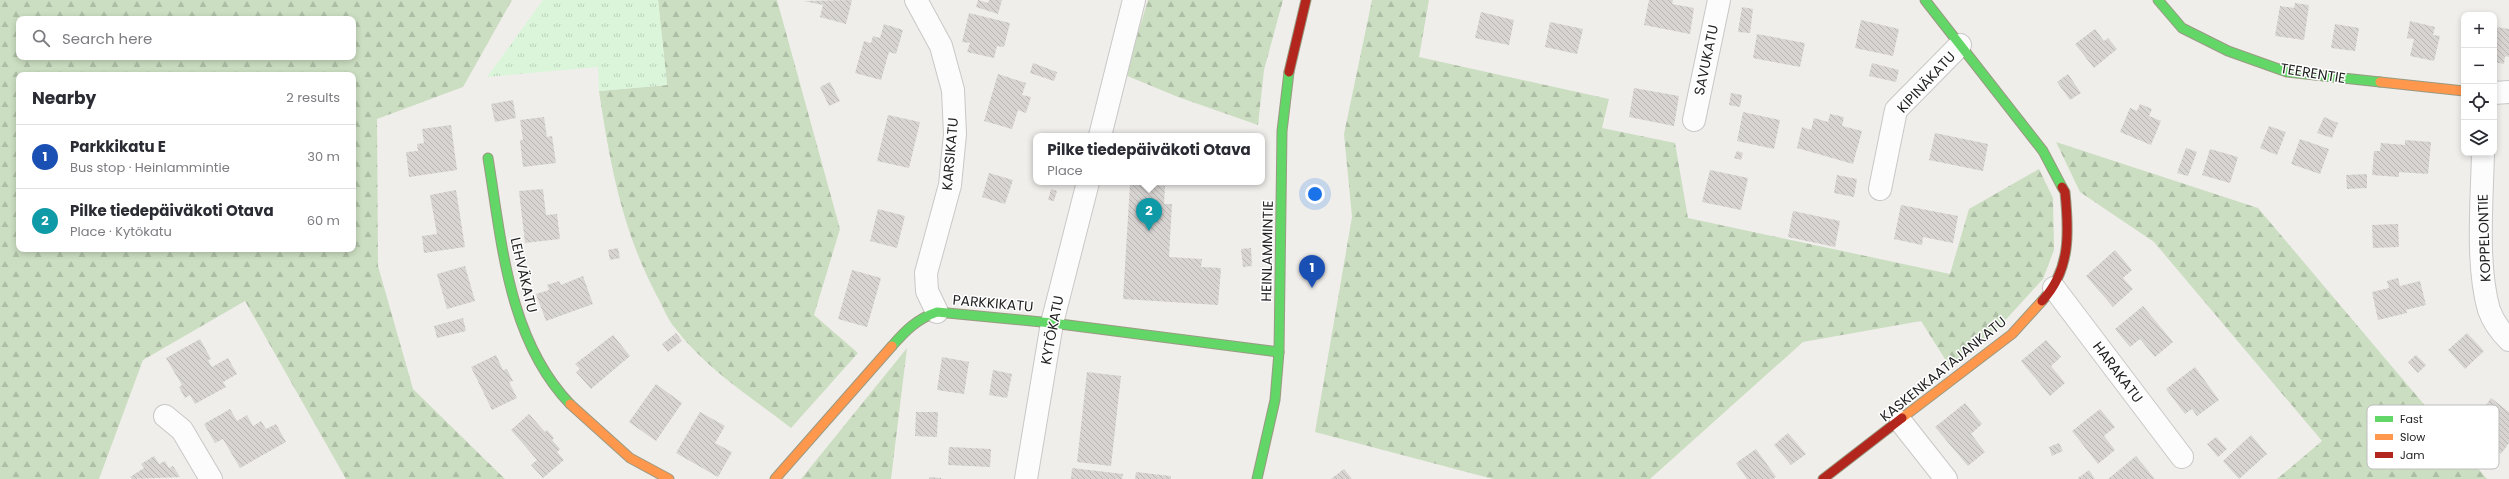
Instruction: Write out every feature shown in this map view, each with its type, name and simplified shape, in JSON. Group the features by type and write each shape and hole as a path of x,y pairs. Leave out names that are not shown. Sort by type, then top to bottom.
{"street":[{"name":"KARSIKATU","path":"916,0 940,46 954,90 955,134 950,185 926,273 927,291 936,312"},
{"path":"1101,133 1134,0"},
{"name":"HEINLAMMINTIE","path":"1257,479 1275,400 1279,352 1282,131 1287,83 1306,0"},
{"name":"SAVUKATU","path":"1694,120 1719,0"},
{"name":"KASKENKAATAJANKATU","path":"1823,479 1900,422 2012,334 2054,288 2065,256 2069,229 2065,192 2043,151 1925,0"},
{"name":"TEERENTIE","path":"2158,0 2182,28 2228,51 2287,72 2461,91"},
{"name":"KIPINÄKATU","path":"1880,189 1896,110 1960,46"},
{"path":"2497,93 2509,92"},
{"name":"KOPPELONTIE","path":"2483,156 2482,264 2489,310 2500,332 2509,340"},
{"name":"LEHVÄKATU","path":"488,158 508,281 518,315 542,366 559,392 582,416 630,458 669,479"},
{"name":"KYTÖKATU","path":"1026,479 1052,323 1087,185"},
{"name":"HARAKATU","path":"2054,288 2182,457"},
{"name":"PARKKIKATU","path":"775,479 906,330 921,318 936,312 1052,323 1279,352"},
{"path":"165,416 182,430 211,479"},
{"path":"1900,422 1946,479"}],"green space":[{"path":"0,0 512,0 463,87 377,119 378,266 413,389 505,479 346,479 245,301 143,360 99,479 0,479"},
{"path":"543,0 658,0 667,85 599,91 598,67 487,77"},
{"path":"658,0 777,0 840,229 814,315 858,353 791,428 745,394 701,357 675,328 667,317 645,271 626,221 613,171 599,91 667,85"},
{"path":"1148,0 1283,0 1264,70 1258,125 1178,97 1125,75"},
{"path":"1372,0 1429,0 1419,57 1609,99 1602,128 1675,143 1688,218 1950,274 1969,209 2039,169 2053,198 2054,250 2043,279 2000,326 1950,367 1921,321 1803,342 1650,479 1493,479 1315,432 1352,217 1344,134"},
{"path":"2056,142 2258,208 2424,405 2367,405 2367,469 2479,469 2487,479 2277,479 2322,441 2154,242 2080,192"},
{"path":"907,348 891,479 801,479"}],"building":[{"path":"852,0 846,24 820,17 823,5 804,1"},
{"path":"978,0 988,3 989,0 1002,0 998,14 976,7"},
{"path":"1649,0 1673,0 1672,4 1694,8 1690,34 1644,25"},
{"path":"2295,3 2309,5 2304,40 2275,36 2280,6 2294,8"},
{"path":"1742,7 1753,9 1750,33 1738,32"},
{"path":"1481,12 1514,20 1509,45 1475,38"},
{"path":"969,13 1010,23 1004,47 997,46 994,58 967,52 970,43 962,42"},
{"path":"1861,20 1899,29 1893,56 1855,48"},
{"path":"2410,21 2435,27 2433,35 2440,36 2434,61 2410,56 2414,39 2407,38"},
{"path":"1550,22 1583,29 1577,54 1545,47"},
{"path":"884,24 903,30 896,54 889,52 881,80 855,73 864,41 871,43 873,36 880,38"},
{"path":"2335,24 2359,28 2355,51 2331,48"},
{"path":"2497,27 2509,29 2509,57 2505,56 2504,64 2497,63"},
{"path":"2095,29 2104,41 2108,38 2117,49 2094,68 2075,44"},
{"path":"1757,34 1805,43 1800,67 1753,58"},
{"path":"1033,63 1057,72 1054,81 1030,73"},
{"path":"1872,63 1899,70 1896,82 1869,76"},
{"path":"998,74 1026,83 1022,95 1031,97 1026,113 1018,110 1012,129 984,121"},
{"path":"2068,74 2081,93 2070,100 2057,82"},
{"path":"830,82 840,101 829,106 820,87"},
{"path":"1634,88 1679,96 1674,126 1629,117"},
{"path":"1731,93 1742,95 1740,107 1729,105"},
{"path":"513,100 516,118 495,122 491,104"},
{"path":"2140,104 2152,109 2149,116 2161,121 2151,145 2120,132 2130,108 2137,111"},
{"path":"1743,112 1780,120 1774,149 1737,141"},
{"path":"1830,114 1844,117 1842,126 1862,131 1853,164 1797,148 1802,127 1811,130 1814,118 1828,122"},
{"path":"888,115 920,122 909,168 877,161"},
{"path":"544,117 547,137 552,136 556,163 523,167 520,140 523,140 520,120"},
{"path":"2324,117 2338,123 2332,138 2317,133"},
{"path":"451,125 457,170 409,177 406,152 418,151 417,144 424,143 422,129"},
{"path":"2269,126 2286,132 2277,155 2260,148"},
{"path":"1935,133 1988,144 1983,171 1929,160"},
{"path":"2300,139 2329,149 2320,174 2291,164"},
{"path":"2405,140 2431,142 2428,174 2399,172 2399,177 2372,175 2374,151 2380,151 2381,143 2405,145"},
{"path":"2186,148 2197,152 2188,176 2177,173"},
{"path":"2210,149 2238,157 2230,183 2202,175"},
{"path":"1737,151 1743,153 1741,160 1734,158"},
{"path":"1710,170 1748,178 1741,210 1702,202"},
{"path":"989,173 1013,180 1005,204 982,197"},
{"path":"2367,174 2367,188 2347,189 2346,175"},
{"path":"1837,175 1857,179 1854,197 1834,193"},
{"path":"1130,185 1165,186 1164,204 1172,204 1169,257 1202,259 1201,267 1221,268 1218,305 1123,299"},
{"path":"543,189 546,215 557,214 560,239 525,243 519,191"},
{"path":"1051,189 1057,191 1054,201 1048,200"},
{"path":"456,190 465,247 424,253 422,236 437,234 430,195"},
{"path":"1901,205 1958,216 1953,243 1923,237 1922,245 1894,239"},
{"path":"878,209 905,216 897,248 870,241"},
{"path":"1793,211 1840,221 1835,247 1788,237"},
{"path":"2398,224 2399,247 2373,248 2372,225"},
{"path":"618,248 620,258 610,260 608,250"},
{"path":"1251,248 1252,266 1243,267 1241,249"},
{"path":"2115,250 2132,270 2123,278 2133,289 2113,307 2086,276"},
{"path":"465,266 475,301 447,309 437,274"},
{"path":"852,270 881,278 867,327 838,319"},
{"path":"583,276 593,304 546,321 536,294 549,290 547,285 559,281 561,285"},
{"path":"2398,278 2400,286 2420,281 2426,305 2406,310 2407,313 2378,320 2372,292 2389,288 2387,281"},
{"path":"2143,306 2173,342 2155,357 2140,339 2130,347 2115,329"},
{"path":"463,318 466,331 437,338 434,326"},
{"path":"676,333 682,341 668,352 662,344"},
{"path":"2467,333 2484,351 2465,369 2448,350"},
{"path":"613,335 630,356 591,389 576,372 580,369 575,364"},
{"path":"200,339 211,359 208,360 212,367 228,358 237,374 223,382 226,387 195,404 190,395 185,398 179,387 182,385 166,358"},
{"path":"2046,340 2061,357 2051,366 2065,383 2050,396 2021,361"},
{"path":"496,355 503,370 507,369 513,381 509,382 517,398 492,410 471,367"},
{"path":"2416,355 2426,365 2418,373 2408,362"},
{"path":"942,357 969,362 964,394 937,390"},
{"path":"2195,367 2219,400 2197,416 2192,409 2185,414 2166,389"},
{"path":"993,370 1012,374 1007,398 989,395"},
{"path":"1087,372 1121,376 1111,466 1077,462"},
{"path":"656,384 682,403 656,441 629,422"},
{"path":"2491,398 2509,412 2509,443 2501,454 2499,453 2499,405 2486,405"},
{"path":"1965,403 1982,424 1971,434 1985,452 1968,466 1935,427"},
{"path":"230,409 237,421 247,415 253,426 261,421 266,429 276,424 286,442 240,468 223,439 215,443 204,424"},
{"path":"2100,409 2115,427 2104,436 2115,450 2098,464 2072,431"},
{"path":"700,412 725,426 715,443 732,452 718,477 676,453"},
{"path":"916,412 938,412 937,437 915,436"},
{"path":"529,414 545,432 547,430 554,438 552,440 560,449 557,452 564,460 543,478 531,465 537,460 511,430"},
{"path":"1788,433 1806,454 1791,465 1774,445"},
{"path":"2251,435 2267,454 2239,479 2223,461"},
{"path":"2216,437 2227,449 2218,457 2207,444"},
{"path":"2059,443 2063,451 2052,456 2049,447"},
{"path":"949,447 991,449 990,467 948,465"},
{"path":"1756,449 1776,477 1773,479 1747,479 1736,463"},
{"path":"154,456 159,464 165,461 169,468 173,466 180,477 132,479 130,477 144,468 141,464"},
{"path":"2136,456 2155,479 2108,479"},
{"path":"1072,468 1123,474 1122,479 1071,479"},
{"path":"1344,469 1352,479 1331,479"},
{"path":"2089,470 2095,479 2078,478"},
{"path":"1136,472 1171,476 1171,479 1135,479"},
{"path":"929,477 941,478 941,479 929,479"}],"traffic: fast":[{"path":"1925,0 2043,151 2062,187"},
{"path":"2158,0 2182,28 2228,51 2287,72 2380,82"},
{"path":"1257,479 1275,400 1279,352 1282,131 1289,72"},
{"path":"488,158 504,256 520,320 533,350 549,378 570,404"},
{"path":"892,346 912,326 937,312 1052,323 1279,352"}],"traffic: slow":[{"path":"2380,82 2461,91"},
{"path":"1902,418 2012,334 2042,301"},
{"path":"775,479 892,346"},
{"path":"570,404 630,458 669,479"}],"traffic: jam":[{"path":"1289,72 1306,0"},
{"path":"2042,301 2058,277 2066,250 2067,222 2065,192 2062,187"},
{"path":"1823,479 1902,418"}],"place":[{"name":"Pilke tiedepäiväkoti Otava","path":"1149,231"},
{"name":"Parkkikatu E","path":"1312,288"}]}
